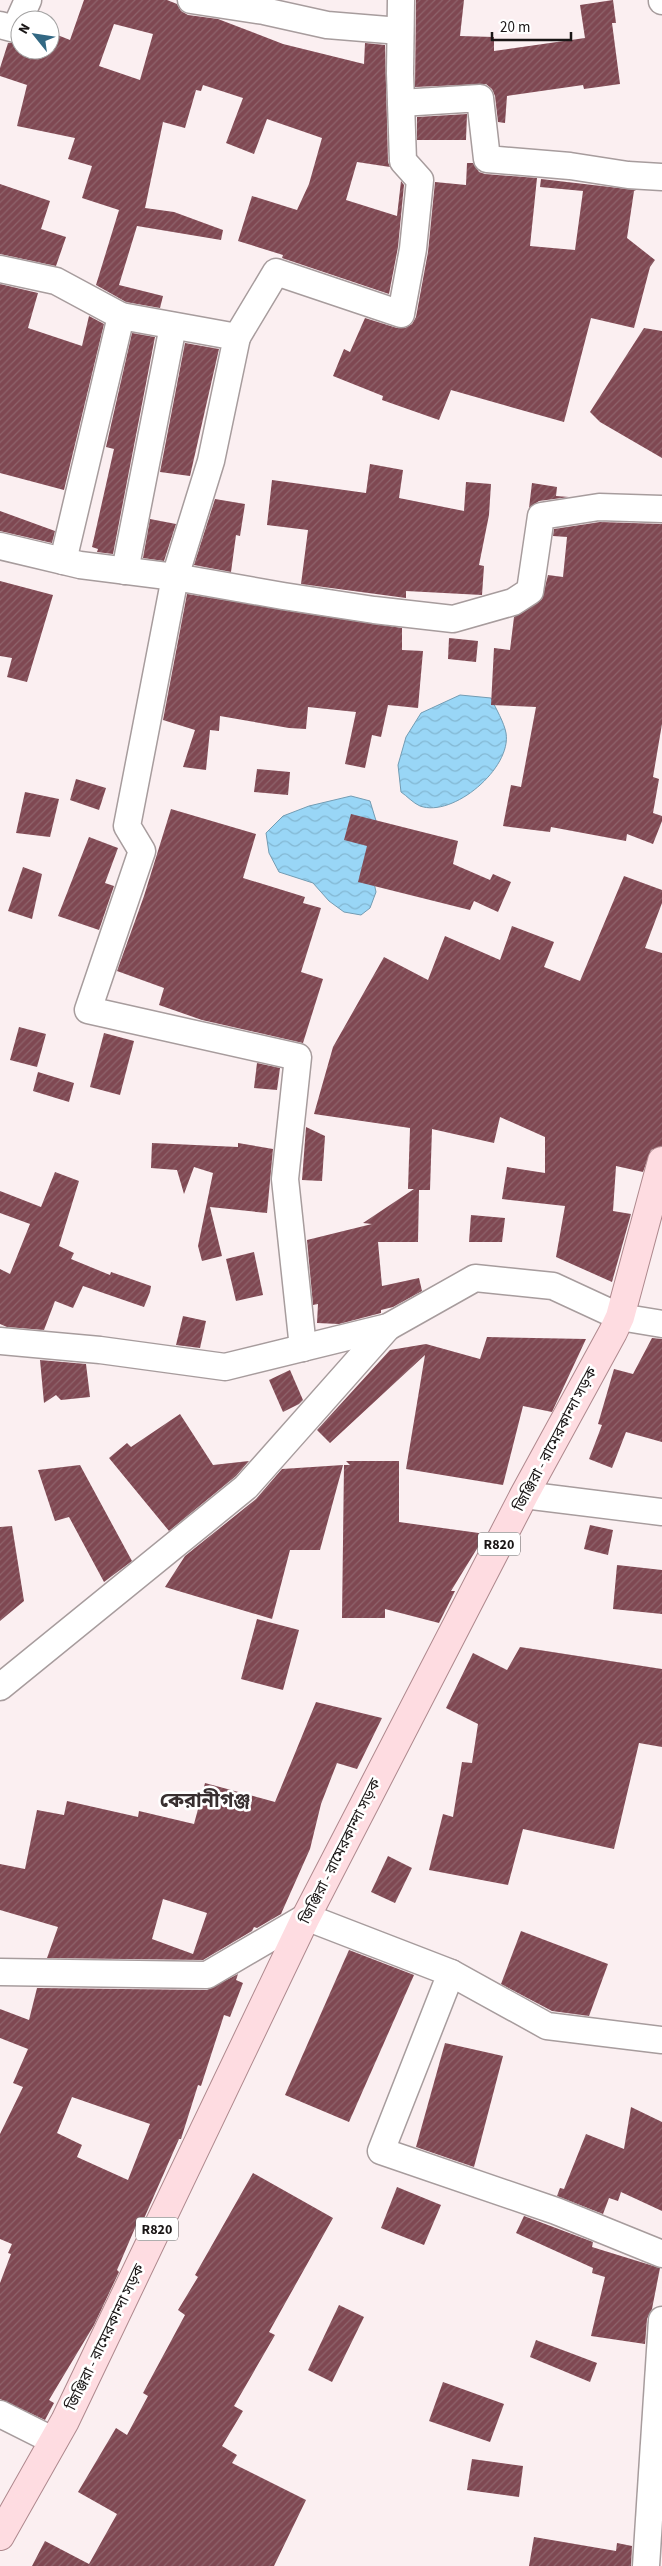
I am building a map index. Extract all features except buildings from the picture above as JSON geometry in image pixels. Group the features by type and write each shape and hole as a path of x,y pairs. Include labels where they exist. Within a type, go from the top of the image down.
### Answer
{"main road":[{"name":"জিঞ্জিরা - রামেরকান্দা সড়ক","path":"0,2536 54,2441 306,1917 524,1495 620,1317 662,1161"}],"street":[{"path":"0,25 15,29 28,0"},
{"path":"191,0 264,11 327,25 400,31"},
{"path":"303,1348 285,1179 298,1057 88,1010 142,851 127,826 175,576 211,461 237,337 276,272 401,314 413,249 420,180 403,161 401,0"},
{"path":"401,103 480,98 487,159 570,166 628,175 662,177"},
{"path":"0,269 56,282 121,316 237,337"},
{"path":"64,561 121,316"},
{"path":"125,571 173,326"},
{"path":"0,546 64,561 125,571 175,576 283,596 453,619 513,602 530,591 541,516 599,507 662,509"},
{"path":"0,1341 100,1350 225,1367 388,1327 475,1278 553,1286 620,1317 662,1324"},
{"path":"0,1687 246,1487 388,1327"},
{"path":"524,1495 662,1512"},
{"path":"0,1972 207,1975 306,1917 451,1973 547,2026 662,2040"},
{"path":"451,1973 381,2151 556,2211 662,2254"},
{"path":"646,2566 662,2320"},
{"path":"0,2414 54,2441"}],"water":[{"path":"460,695 491,698 506,733 505,747 500,761 478,787 463,797 448,805 433,808 420,806 401,792 398,765 406,737 421,713"},
{"path":"351,796 370,801 377,824 373,878 376,892 370,908 361,915 344,912 329,901 313,883 279,872 269,853 266,833 283,816 309,806"}],"district":[{"name":"কেরানীগঞ্জ","path":"205,1800"}]}
